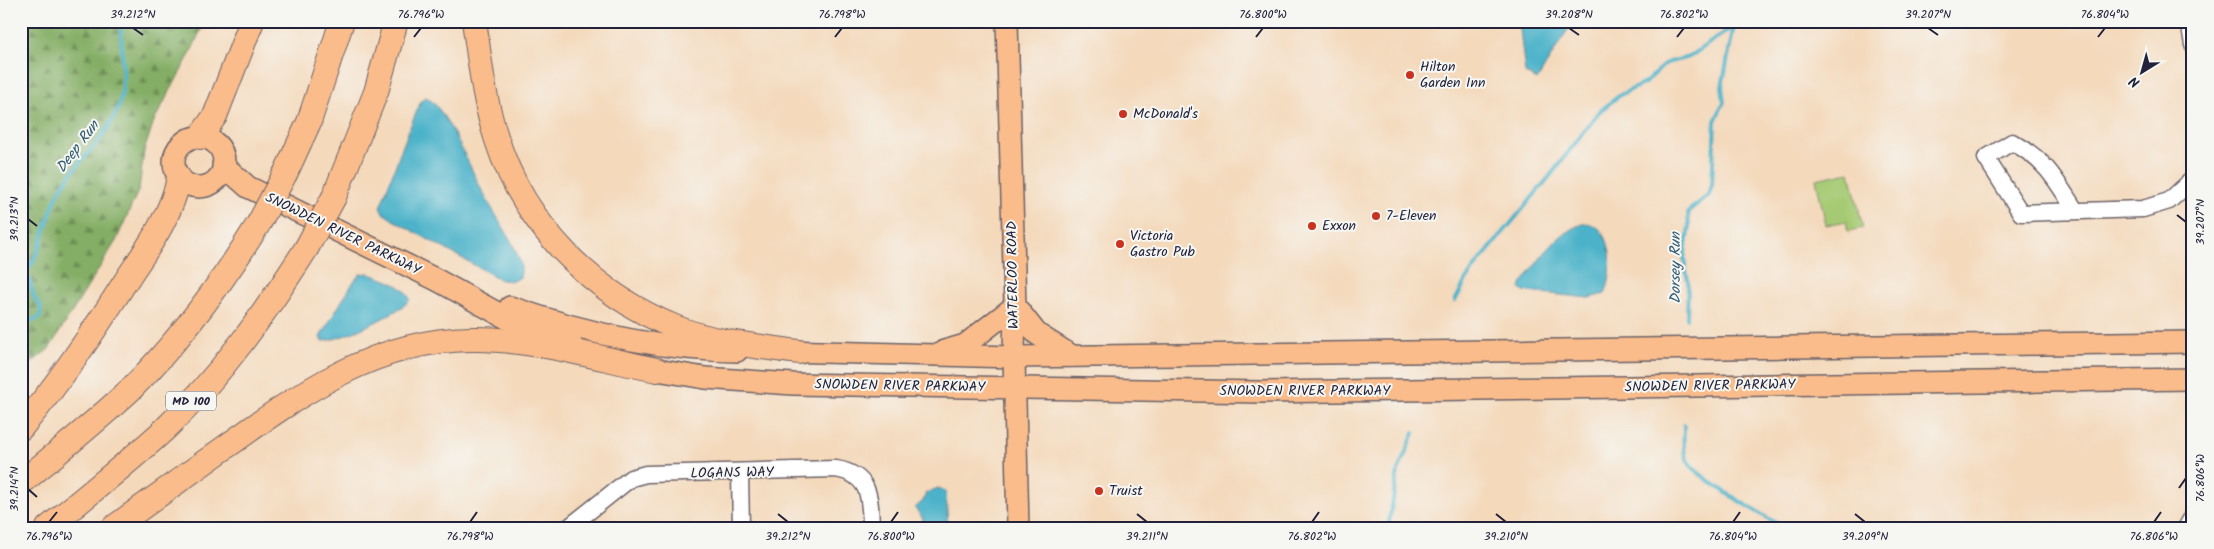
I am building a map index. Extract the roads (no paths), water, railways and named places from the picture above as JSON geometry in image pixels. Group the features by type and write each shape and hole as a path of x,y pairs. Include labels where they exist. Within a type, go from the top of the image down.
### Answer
{"highway":[{"path":"200,137 215,116 252,21"},
{"path":"21,483 124,395 173,344 232,268 259,224 309,122 342,21"},
{"name":"MD 100","path":"48,528 166,428 206,385 250,332 306,249 334,197 376,92 396,21"},
{"path":"474,21 486,96 497,140 527,204 550,237 576,264 606,289 640,310 677,328 716,340 799,352"},
{"path":"21,428 66,370 134,269 171,206 180,178"},
{"path":"113,528 285,404 328,379 391,352 430,343 471,339 508,341 658,370"}],"main road":[{"name":"WATERLOO ROAD","path":"1007,21 1015,306 1014,388 1018,528"},
{"name":"SNOWDEN RIVER PARKWAY","path":"200,137 215,143 223,157 218,174 437,280 510,320 572,345 658,370 758,382 1261,392 2193,379"},
{"path":"200,137 184,141 178,147 173,163 180,178 193,187 202,187 218,174"},
{"name":"SNOWDEN RIVER PARKWAY","path":"437,280 516,308 581,327 646,342 713,350 1074,357 2193,342"},
{"path":"931,355 965,345 1015,306 1037,334 1074,357"}],"street":[{"path":"2189,21 2193,45"},
{"path":"2075,210 2049,170 2025,149 2012,142 1986,158 2021,212 2143,209 2156,206 2179,193 2193,179"},
{"name":"LOGANS WAY","path":"568,528 631,478 646,474 836,470 850,471 865,486 870,500 870,528"},
{"path":"740,473 741,528"},
{"path":"2186,528 2193,516"}],"water":[{"path":"1519,21 1573,21 1537,80 1525,73"},
{"path":"426,97 442,113 486,198 512,243 521,268 520,277 514,281 501,280 393,220 383,213 380,207 410,127 421,101"},
{"path":"1586,223 1596,226 1602,232 1610,252 1610,274 1605,294 1589,298 1522,291 1520,288 1522,283 1550,247 1567,232"},
{"path":"368,273 398,286 408,294 410,300 404,306 368,326 341,337 322,341 320,337 354,281 360,274"},
{"path":"938,488 946,491 948,528 918,528 923,519 915,508 923,501 926,493"}],"waterway":[{"name":"Deep Run","path":"21,277 34,260 39,249 59,192 73,171 106,130 118,108 123,87 121,21"},
{"name":"Dorsey Run","path":"1687,318 1688,281 1684,259 1689,226 1688,214 1691,209 1709,195 1712,184 1715,121 1724,102 1722,87 1734,26 1737,21"},
{"path":"1455,301 1478,263 1550,176 1600,111 1620,95 1645,83 1666,63 1689,57 1734,26"},
{"path":"21,320 35,320 40,317 41,307 35,299 27,273"},
{"name":"Dorsey Run","path":"1684,425 1684,452 1693,468 1716,486 1785,528"},
{"path":"1388,528 1398,471 1414,433"}],"place":[{"name":"Hilton Garden Inn","path":"1410,75"},
{"name":"McDonald's","path":"1123,114"},
{"name":"7-Eleven","path":"1376,216"},
{"name":"Exxon","path":"1312,226"},
{"name":"Victoria Gastro Pub","path":"1120,244"},
{"name":"Truist","path":"1099,491"}]}
